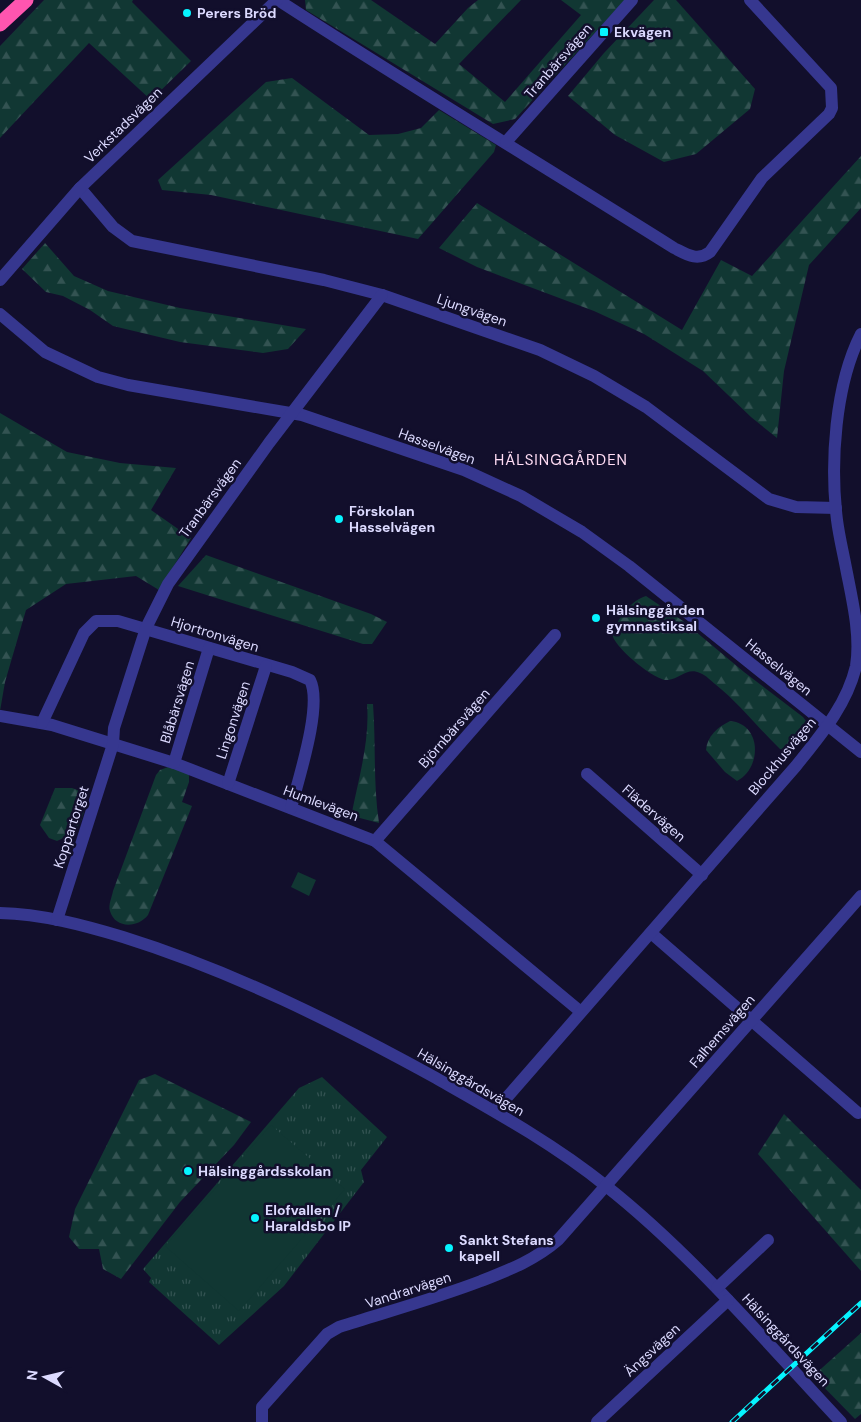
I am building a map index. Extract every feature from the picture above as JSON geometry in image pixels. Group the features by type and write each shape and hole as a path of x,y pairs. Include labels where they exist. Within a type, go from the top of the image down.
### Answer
{"highway":[{"path":"0,24 26,0"}],"street":[{"path":"278,0 391,73 506,142 674,248 692,256 704,256 710,252 762,178 822,121 832,108 831,88 750,0"},
{"name":"Verkstadsvägen","path":"0,280 80,188 278,0"},
{"name":"Tranbärsvägen","path":"506,142 632,0"},
{"name":"Ljungvägen","path":"80,188 113,227 132,241 324,280 382,296 540,350 594,376 646,407 757,492 775,502 796,507 836,508"},
{"name":"Tranbärsvägen","path":"113,744 114,728 146,628 168,584 186,556 382,296"},
{"name":"Hasselvägen","path":"0,314 45,352 98,376 144,388 293,413 464,470 541,506 629,566 861,752"},
{"name":"Blockhusvägen","path":"495,1111 796,766 828,725 850,683 858,651 856,624 836,508 835,476 839,412 845,380 861,334"},
{"name":"Hjortronvägen","path":"42,723 81,639 90,624 96,621 109,619 146,628 309,679 314,691 305,754 291,808"},
{"name":"Björnbärsvägen","path":"375,841 555,635"},
{"name":"Blåbärsvägen","path":"174,763 209,648"},
{"name":"Lingonvägen","path":"228,784 266,666"},
{"name":"Humlevägen","path":"0,716 42,723 174,763 375,841 580,1012"},
{"name":"Koppartorget","path":"57,920 113,744"},
{"name":"Flädervägen","path":"587,774 702,874"},
{"name":"Falhemsvägen","path":"606,1186 861,896"},
{"name":"Hälsinggårdsvägen","path":"0,912 25,913 57,920 141,943 220,972 380,1048 495,1111 606,1186 656,1228 717,1288 841,1422"},
{"path":"651,933 858,1113"},
{"name":"Vandrarvägen","path":"262,1422 262,1407 327,1334 346,1325 435,1299 537,1257 558,1240 606,1186"},
{"path":"717,1288 768,1240"},
{"name":"Ängsvägen","path":"597,1422 728,1300"}],"green space":[{"path":"44,0 133,0 132,2 191,61 151,100 89,43 0,138 0,46"},
{"path":"305,0 371,0 435,44 468,8 478,0 521,0 459,64 505,102 581,15 561,0 625,0 515,119 493,124 306,10"},
{"path":"654,0 676,0 755,89 750,109 696,154 664,162 615,135 568,96 604,53"},
{"path":"292,78 369,135 398,134 421,128 439,110 496,145 494,152 418,239 211,195 162,190 158,180 266,82"},
{"path":"861,156 861,208 809,265 784,371 777,438 751,417 703,371 644,334 594,311 477,267 439,248 477,203 682,330 721,260 752,276"},
{"path":"45,243 74,276 108,291 180,308 306,329 288,349 263,353 180,342 113,326 90,310 63,296 46,292 22,269"},
{"path":"0,413 67,452 120,463 176,468 151,510 191,538 159,590 136,576 66,584 26,610 5,682 0,711"},
{"path":"206,555 371,614 387,622 372,644 363,644 178,586"},
{"path":"646,596 683,621 744,672 803,717 809,725 801,743 790,750 780,749 733,700 702,674 691,671 672,679 662,679 645,669 627,654 614,639 612,633 630,606"},
{"path":"367,704 373,704 379,823 356,817 352,812 361,772 367,731"},
{"path":"730,721 741,724 748,730 753,738 755,747 751,767 737,781 725,772 706,750 708,740 714,732"},
{"path":"168,767 189,773 189,782 182,802 192,806 148,915 139,922 127,925 122,924 113,917 110,911 113,891 156,775 160,770"},
{"path":"55,788 72,788 85,793 84,810 80,823 72,833 57,841 49,838 40,825"},
{"path":"298,872 316,880 309,896 291,887"},
{"path":"155,1074 251,1122 234,1145 180,1202 121,1279 103,1269 99,1249 79,1249 69,1237 75,1209 139,1080"},
{"path":"322,1077 387,1137 361,1170 364,1182 284,1286 219,1345 149,1282 151,1278 143,1269 299,1088"},
{"path":"784,1114 861,1190 861,1271 758,1154"},
{"name":"Elofvallen / Haraldsbo IP","path":"271,1125 345,1189 239,1311 165,1246"},
{"path":"861,1333 861,1414 855,1419 813,1376"}],"railway":[{"path":"732,1422 861,1303"}],"place":[{"name":"Perers Bröd","path":"187,13"},
{"name":"Ekvägen","path":"604,32"},
{"name":"Förskolan Hasselvägen","path":"339,519"},
{"name":"Hälsinggården gymnastiksal","path":"596,618"},
{"name":"Hälsinggårdsskolan","path":"188,1171"},
{"name":"Elofvallen / Haraldsbo IP","path":"255,1218"},
{"name":"Sankt Stefans kapell","path":"449,1248"}],"district":[{"name":"HÄLSINGGÅRDEN","path":"561,460"}]}
